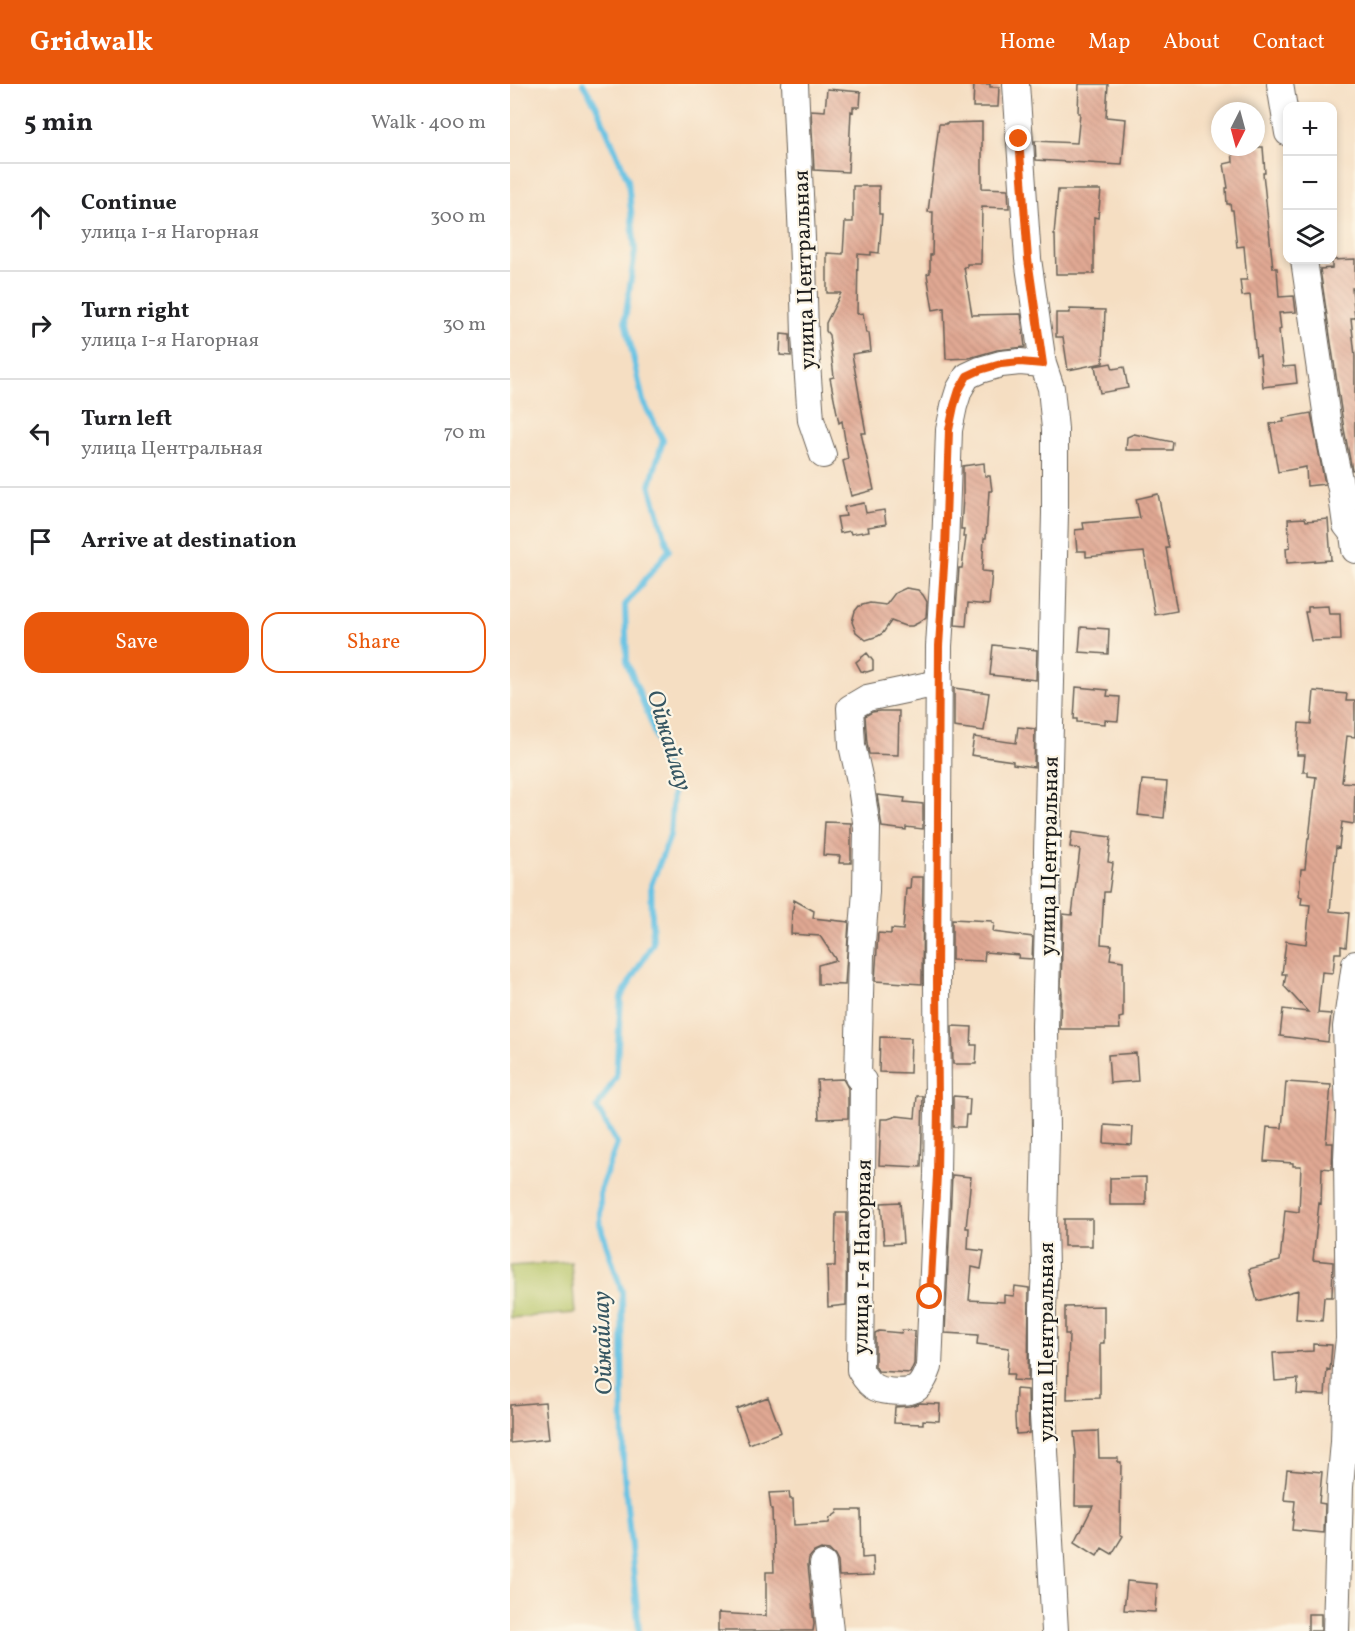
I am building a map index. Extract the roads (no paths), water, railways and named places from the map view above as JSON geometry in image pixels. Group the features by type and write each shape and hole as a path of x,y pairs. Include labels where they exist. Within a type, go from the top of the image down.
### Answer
{"street":[{"name":"улица Центральная","path":"795,84 804,335 811,420 823,455"},
{"name":"улица Центральная","path":"1016,84 1028,259 1043,364 1051,388 1055,441 1047,852 1043,1415 1055,1631"},
{"path":"1280,84 1283,105"},
{"path":"1305,264 1329,432 1346,525 1353,534 1355,550"},
{"name":"улица 1-я Нагорная","path":"938,683 867,698 850,708 852,745 861,781 867,828 858,1077 863,1081 859,1359 860,1370 864,1377 876,1388 902,1392 915,1389 922,1382 929,1367 938,1116 938,683 949,430 959,390 967,376 1001,364 1020,362 1043,364"},
{"path":"1336,1631 1340,1487 1348,1339 1349,1114 1346,1027 1355,964"},
{"path":"823,1564 830,1631"}],"waterway":[{"name":"Ойжайлау","path":"583,84 596,105 628,180 635,251 625,320 643,401 663,440 650,485 669,550 625,605 627,663 650,719 673,792 670,836 651,885 653,943 621,997 616,1077 597,1108 617,1144 600,1190 600,1224 622,1292 623,1463 639,1631"}]}
